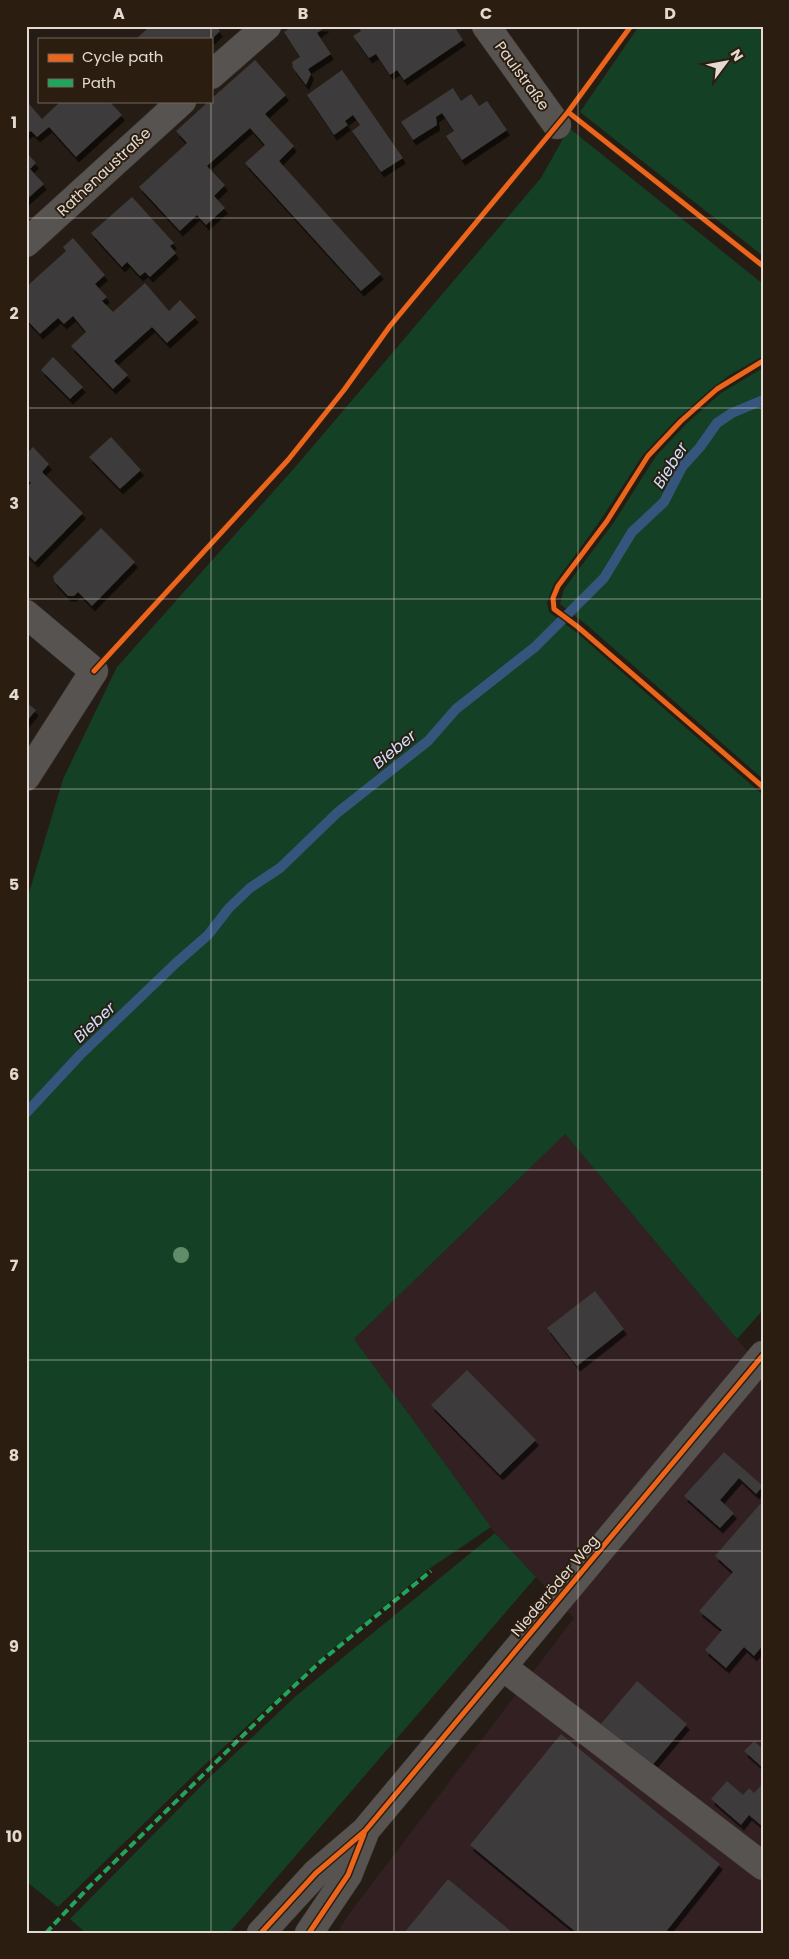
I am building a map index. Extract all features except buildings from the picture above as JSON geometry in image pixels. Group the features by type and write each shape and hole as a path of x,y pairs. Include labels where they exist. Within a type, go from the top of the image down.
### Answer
{"street":[{"path":"212,74 267,26"},
{"name":"Paulstraße","path":"486,26 557,125"},
{"name":"Rathenaustraße","path":"26,244 181,102"},
{"path":"26,614 94,671 26,777"},
{"name":"Niederröder Weg","path":"261,1933 316,1873 365,1831 763,1355"},
{"path":"503,1667 763,1866"},
{"name":"Niederröder Weg","path":"309,1933 348,1876 365,1831"}],"shaded area":[{"path":"565,1134 763,1370 763,1933 337,1933 349,1914 574,1618 495,1533 354,1339"}],"green space":[{"path":"639,26 763,26 763,256 580,112"},
{"path":"569,128 763,284 763,356 728,376 676,420 643,455 600,521 554,584 547,603 549,612 576,632 763,795 763,1310 737,1339 565,1134 354,1339 491,1527 429,1569 318,1661 200,1769 58,1907 26,1881 26,903 63,779 117,667 297,465 541,178"},
{"path":"763,368 763,779 588,626 560,604 564,589 614,522 656,456 687,423 721,393"},
{"path":"495,1533 536,1577 229,1933 86,1933 70,1919 209,1778 296,1696"}],"waterway":[{"name":"Bieber","path":"26,1113 80,1055 208,935 229,908 250,888 280,868 337,813 428,741 456,709 535,647 604,578 632,532 664,502 682,467 700,447 717,423 732,413 763,400"}],"marked path":[{"path":"46,1933 87,1889 276,1703 320,1662 431,1571"}],"cycle path":[{"path":"94,671 288,460 344,390 390,326 568,112 631,26"},
{"path":"568,112 763,266"},
{"path":"763,361 717,389 681,421 648,456 607,521 558,586 553,598 554,609 578,627 763,787"},
{"path":"261,1933 316,1873 365,1831 763,1355"},
{"path":"309,1933 348,1875 364,1834"}]}
